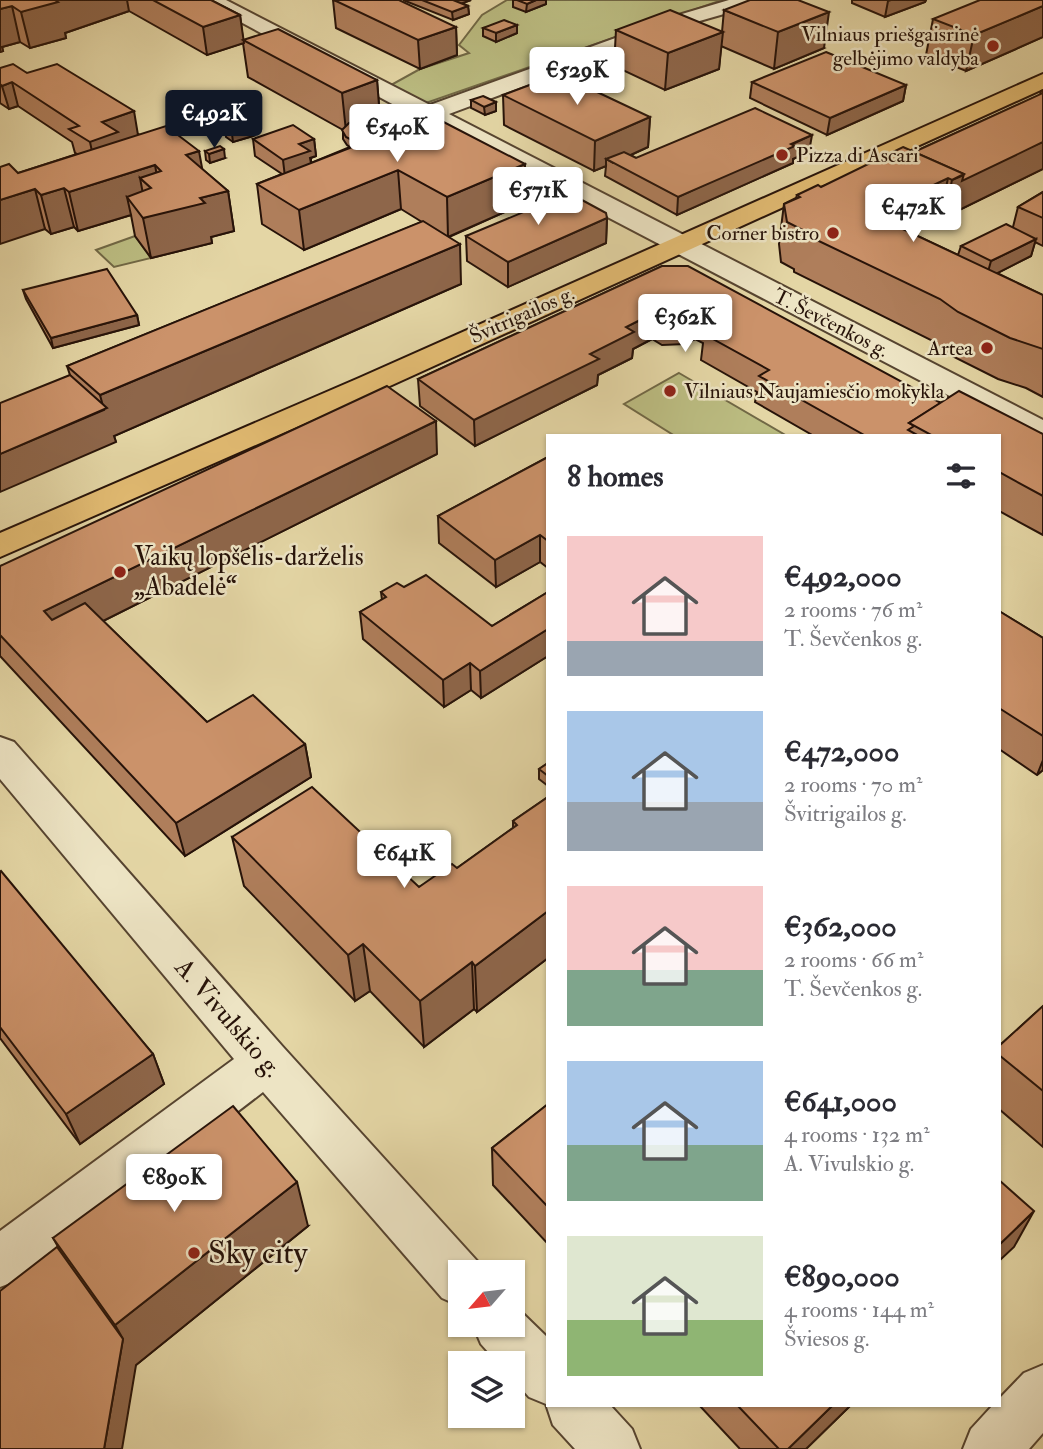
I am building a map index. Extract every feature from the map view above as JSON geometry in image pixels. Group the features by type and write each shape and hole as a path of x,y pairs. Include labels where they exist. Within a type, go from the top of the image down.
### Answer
{"main road":[{"name":"Švitrigailos g.","path":"0,546 370,384 1043,81"}],"street":[{"name":"T. Ševčenkos g.","path":"209,0 1043,432"},
{"path":"428,114 688,18 752,0"},
{"name":"A. Vivulskio g.","path":"0,752 266,1062 448,1267"},
{"path":"0,1262 266,1062"},
{"path":"511,1337 546,1376"},
{"path":"991,1449 1043,1392"},
{"path":"575,1407 612,1449"}],"green space":[{"path":"507,0 722,0 426,103 391,85 420,69 469,53 459,45 482,15"},
{"path":"135,236 151,258 114,267 96,250"},
{"path":"679,373 784,434 672,434 624,404"}],"building":[{"path":"0,0 58,2 21,12 12,6 0,9"},
{"path":"153,0 211,0 240,15 203,27"},
{"path":"334,0 399,0 456,27 418,40"},
{"path":"422,0 453,0 468,6 452,12"},
{"path":"517,0 536,0 527,4"},
{"path":"750,0 798,0 829,12 778,32 724,10"},
{"path":"980,0 1043,0 1043,6 974,35 933,19"},
{"path":"670,10 723,32 668,53 616,30"},
{"path":"504,20 517,25 496,33 483,28"},
{"path":"278,29 377,80 342,93 243,40"},
{"path":"826,52 906,85 830,118 752,82"},
{"path":"13,64 27,73 57,64 134,111 102,122 118,132 90,142 69,129 79,126 12,82 2,86 0,84 0,68"},
{"path":"559,74 650,117 595,141 503,95"},
{"path":"1043,93 1043,142 962,181 964,174 914,152"},
{"path":"483,96 496,102 484,107 471,100"},
{"path":"755,108 812,135 791,144 795,146 678,197 606,159 624,152 636,158"},
{"path":"432,116 525,164 447,197 398,170 299,210 257,184"},
{"path":"372,118 386,120 400,128 382,135 368,128 366,132 376,137 359,144 346,137 342,130 349,123"},
{"path":"244,123 251,128 232,134 225,129"},
{"path":"293,125 314,139 299,144 310,151 283,160 253,139"},
{"path":"166,126 199,151 186,155 228,191 200,198 205,203 143,218 127,197 151,188 140,178 161,171 155,165 69,192 64,188 41,195 35,189 0,200 0,167 9,164 18,173"},
{"path":"220,146 224,149 209,154 205,151"},
{"path":"903,147 964,174 952,180 948,178 874,213 875,216 1043,295 1043,349 1010,338 958,312 940,299 800,232 803,230 787,222 784,204 800,197 797,195 818,185 821,187"},
{"path":"1043,192 1043,218 1018,207"},
{"path":"569,193 606,213 607,218 508,262 466,236"},
{"path":"423,221 460,244 100,395 67,366"},
{"path":"1006,224 1036,239 991,261 961,246"},
{"path":"662,266 688,266 941,403 909,423 914,426 908,430 915,434 862,434 759,376 769,370 704,334 721,325 698,313 688,318 664,319 654,313 626,327 634,332 590,354 599,359 474,420 418,379"},
{"path":"107,269 137,315 51,338 23,290"},
{"path":"70,375 107,408 0,454 0,403"},
{"path":"387,386 436,421 44,611 52,620 85,603 207,722 253,695 305,744 176,823 0,635 0,566"},
{"path":"959,391 1043,434 1043,496 1001,473 1001,434 929,434 909,423"},
{"path":"546,458 546,540 540,535 495,560 438,516"},
{"path":"426,575 492,626 546,593 546,630 480,671 470,663 443,680 360,612 386,597 381,592 397,583 404,587"},
{"path":"1001,612 1043,638 1043,736 1001,709"},
{"path":"546,764 546,774 539,769"},
{"path":"312,787 419,887 452,864 457,868 517,825 513,821 546,798 546,913 475,966 472,962 420,1001 363,944 348,955 232,837"},
{"path":"1,871 153,1054 66,1114 0,1027"},
{"path":"1043,1006 1043,1091 1001,1057 1001,1044"},
{"path":"233,1106 297,1182 115,1325 53,1238"},
{"path":"546,1106 546,1205 492,1148"},
{"path":"1001,1182 1034,1211 1001,1243"},
{"path":"57,1247 123,1339 104,1449 0,1449 0,1291"},
{"path":"739,1407 831,1407 788,1449 779,1449"}],"place":[{"name":"Vilniaus priešgaisrinė gelbėjimo valdyba","path":"993,46"},
{"name":"Pizza di Ascari","path":"782,155"},
{"name":"Corner bistro","path":"833,233"},
{"name":"Artea","path":"987,348"},
{"name":"Vilniaus Naujamiesčio mokykla","path":"670,391"},
{"name":"Vaikų lopšelis-darželis „Abadelė“","path":"120,572"},
{"name":"Sky city","path":"194,1253"}]}
